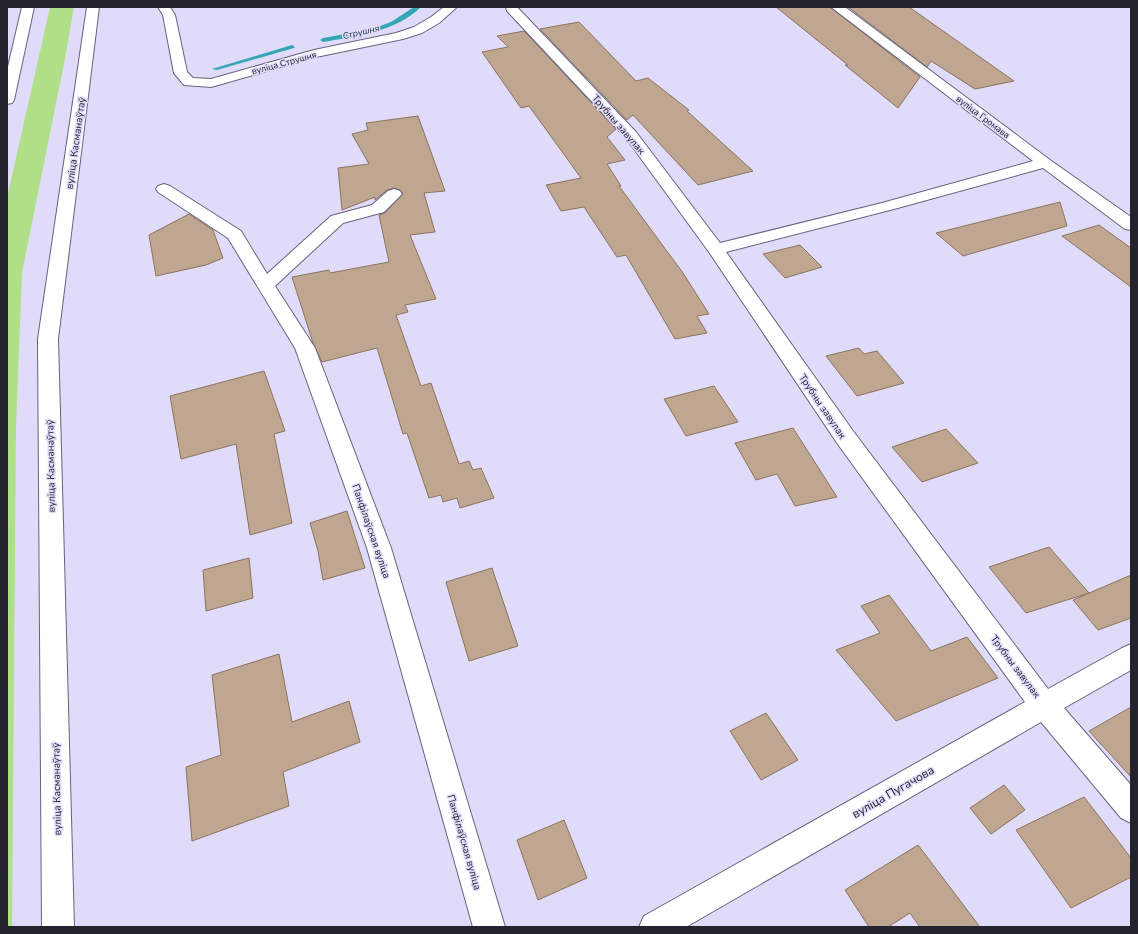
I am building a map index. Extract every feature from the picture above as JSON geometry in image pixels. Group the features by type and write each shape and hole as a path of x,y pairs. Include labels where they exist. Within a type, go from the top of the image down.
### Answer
{"street":[{"path":"7,97 28,7"},
{"name":"вуліца Касманаўтаў","path":"58,927 48,339 93,7"},
{"name":"вуліца Струшня","path":"164,7 169,15 181,73 189,82 211,83 314,54 399,36 418,30 451,7"},
{"name":"вуліца Громава","path":"837,7 1045,163 1131,225"},
{"name":"Трубны завулак","path":"511,8 631,135 716,249 845,437 1045,706 1131,808"},
{"path":"716,249 888,206 1045,163"},
{"name":"Панфілаўская вуліца","path":"164,189 235,234 305,348 379,548 489,927"},
{"path":"265,285 336,219 378,209 394,194"},
{"name":"вуліца Пугачова","path":"655,927 1131,656"}],"green space":[{"path":"50,7 74,7 22,273 16,427 12,927 7,927 7,198"}],"building":[{"path":"776,7 830,7 920,77 898,108 845,65 848,65"},
{"path":"848,7 909,7 1014,81 975,89 931,61 927,67"},
{"path":"579,22 636,81 648,78 689,110 687,111 753,171 698,185 633,115 627,120 540,29"},
{"path":"524,31 616,129 607,137 625,160 607,164 621,186 619,186 683,273 709,314 697,316 707,333 675,339 626,255 617,257 584,207 561,211 546,185 581,178 529,106 521,108 482,52 508,47 497,36"},
{"path":"418,116 445,191 424,193 435,232 410,235 436,299 405,305 408,312 396,315 421,386 431,383 459,464 469,461 473,470 481,468 494,498 460,508 457,498 443,502 441,495 429,498 407,433 403,434 377,348 322,362 313,343 292,277 329,270 330,273 389,262 379,215 385,213 403,193 394,188 387,190 375,200 375,197 342,210 338,168 369,164 352,134 368,130 366,123"},
{"path":"1060,202 1067,226 963,256 936,233"},
{"path":"189,214 213,230 223,258 206,265 156,276 149,235"},
{"path":"1099,225 1131,248 1131,287 1062,236"},
{"path":"800,245 822,267 785,278 763,254"},
{"path":"859,348 864,354 877,351 904,383 857,396 826,356"},
{"path":"264,371 285,431 274,434 292,523 250,535 236,444 181,459 170,396"},
{"path":"714,386 738,422 686,436 664,399"},
{"path":"793,428 837,497 795,506 777,474 756,480 735,443"},
{"path":"946,429 978,463 922,482 892,447"},
{"path":"347,511 365,568 323,580 318,551 310,523"},
{"path":"1049,547 1089,593 1026,613 989,567"},
{"path":"249,558 253,598 206,611 203,570"},
{"path":"492,568 518,646 469,661 446,582"},
{"path":"1131,575 1131,618 1098,630 1073,600"},
{"path":"889,595 931,651 967,637 998,678 896,721 836,650 880,633 861,606"},
{"path":"279,654 292,722 349,701 360,742 283,772 289,806 192,841 186,767 221,755 212,675"},
{"path":"1131,707 1131,777 1089,731"},
{"path":"766,713 798,760 761,780 730,731"},
{"path":"1004,785 1025,810 991,834 970,808"},
{"path":"1084,797 1131,858 1131,877 1071,908 1016,830"},
{"path":"564,820 587,878 538,900 517,840"},
{"path":"918,845 980,927 920,927 910,913 888,927 869,927 845,890"}],"waterway":[{"name":"Струшня","path":"323,40 374,31 393,23 418,7"},
{"name":"Струшня","path":"215,69 292,47"}]}
